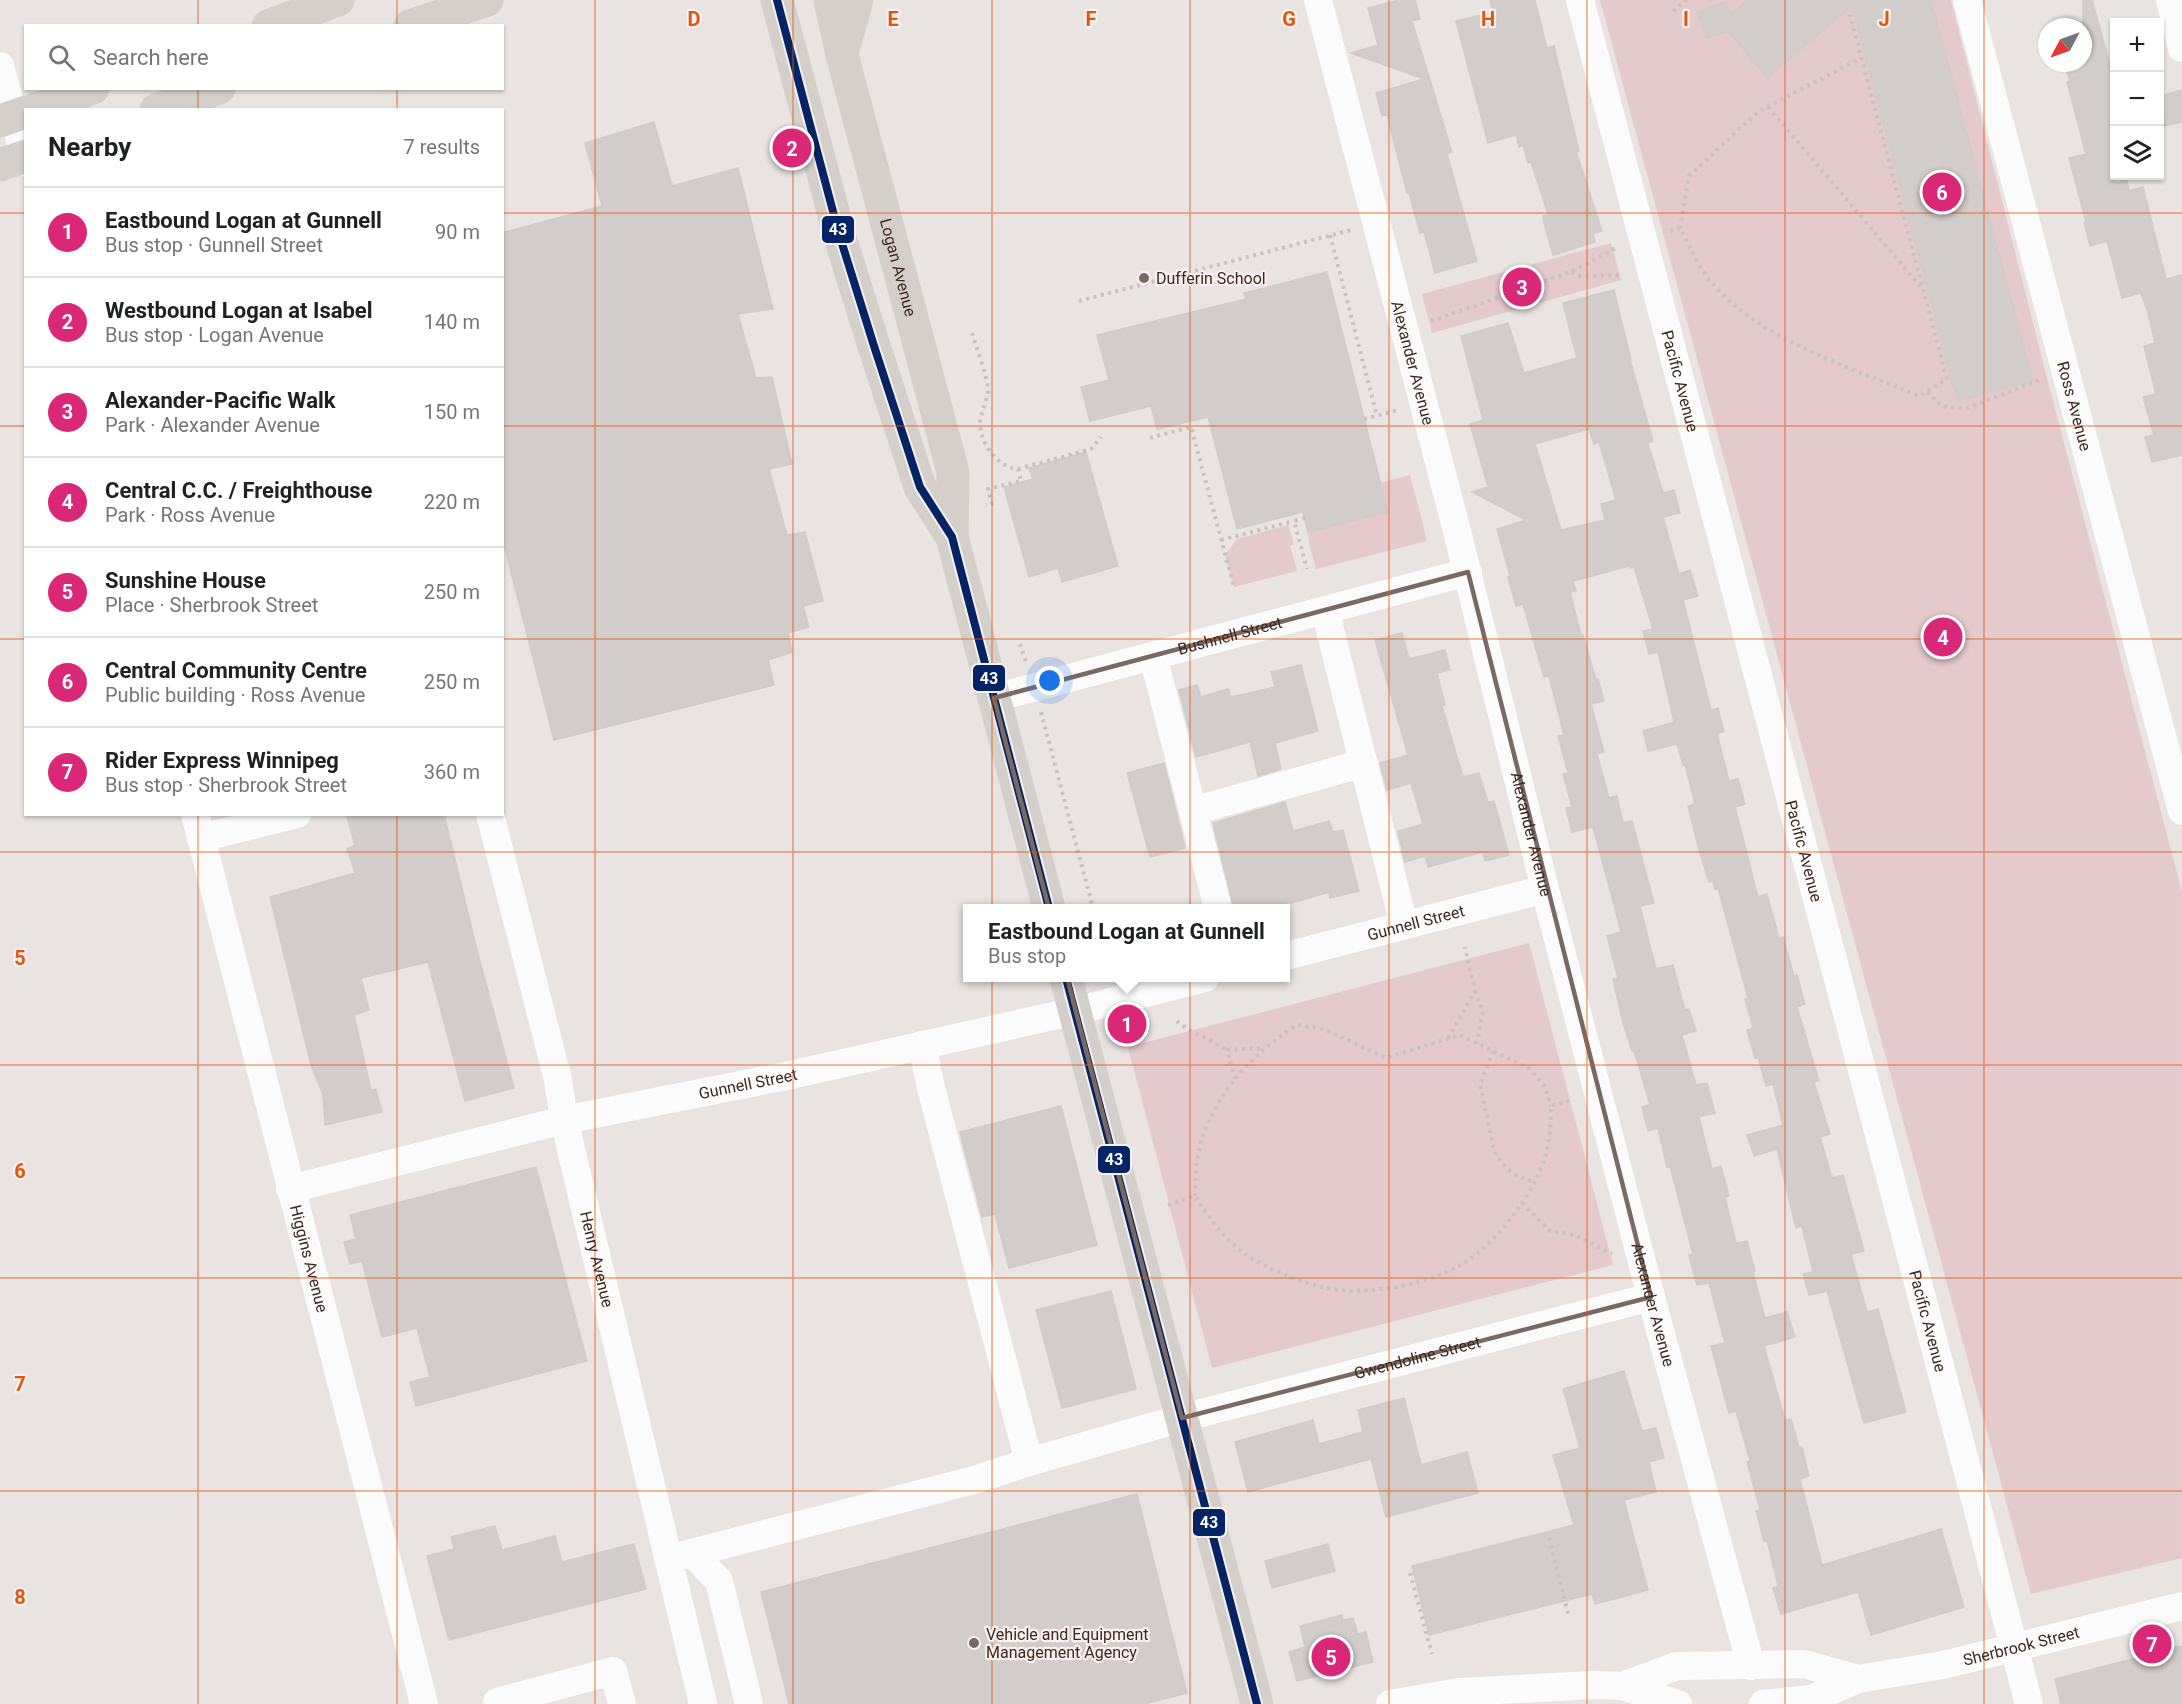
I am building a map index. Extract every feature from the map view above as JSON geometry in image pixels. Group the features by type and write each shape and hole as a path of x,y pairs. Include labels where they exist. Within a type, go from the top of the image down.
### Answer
{"main road":[{"path":"273,24 338,0"},
{"path":"416,24 487,0"},
{"path":"752,0 789,48"},
{"name":"Logan Avenue","path":"777,0 839,234 920,487 952,537"},
{"name":"Logan Avenue","path":"830,0 842,55 953,472 952,537 1047,904"},
{"path":"842,55 856,0"},
{"path":"38,108 88,90"},
{"path":"161,108 213,90"},
{"path":"0,121 24,113"},
{"path":"0,165 24,157"},
{"path":"1067,982 1257,1704"}],"street":[{"name":"Alexander Avenue","path":"1318,0 1468,572 1545,889 1750,1666"},
{"name":"Pacific Avenue","path":"1580,0 1630,244 2030,1704"},
{"name":"Ross Avenue","path":"1968,0 2182,811"},
{"path":"2170,0 2182,48"},
{"path":"0,66 24,155"},
{"name":"Bushnell Street","path":"994,698 1468,572"},
{"path":"1325,610 1404,925"},
{"path":"1153,656 1217,904"},
{"path":"1193,811 1364,763"},
{"path":"213,824 280,816"},
{"name":"Henry Avenue","path":"491,816 558,1080 564,1120 680,1556 703,1704"},
{"name":"Higgins Avenue","path":"213,824 290,1189 424,1704"},
{"name":"Gunnell Street","path":"1290,955 1545,889"},
{"name":"Gunnell Street","path":"290,1189 564,1120 786,1076 1075,1011 1189,982"},
{"path":"922,1045 1029,1462"},
{"name":"Gwendoline Street","path":"680,1556 952,1486 1182,1418 1651,1297"},
{"path":"680,1556 719,1581 749,1704"},
{"name":"Sherbrook Street","path":"1763,1704 1811,1699 1858,1679 1913,1671 2182,1606"},
{"name":"Sherbrook Street","path":"1622,1686 1677,1666 1804,1664 1858,1679"},
{"path":"497,1701 613,1671 622,1704"},
{"name":"Sherbrook Street","path":"1390,1704 1459,1692 1622,1686 1678,1704"}],"path":[{"path":"1673,10 1687,0"},
{"path":"1850,15 1947,379 1919,396 1800,347 1743,313 1712,283 1680,228 1689,176 1745,124 1768,107 1861,58"},
{"path":"1768,107 1923,289"},
{"path":"1426,323 1571,272 1630,244 1680,228"},
{"path":"1079,301 1354,229"},
{"path":"1330,235 1377,416"},
{"path":"1571,272 1578,276 1624,275"},
{"path":"972,333 988,390 981,414 982,435 997,459 1010,468 1018,469 1091,449 1101,437"},
{"path":"1927,392 1942,406 1965,409 2036,382 2063,361"},
{"path":"1364,419 1401,409"},
{"path":"1150,438 1191,427 1234,587"},
{"path":"986,505 992,504 988,489 1021,481 1018,469"},
{"path":"1221,540 1305,518"},
{"path":"1294,521 1306,569"},
{"path":"1020,644 1035,687 1092,904"},
{"path":"1465,947 1475,991 1483,1011 1477,1044"},
{"path":"1448,1039 1475,991"},
{"path":"1177,1021 1182,1027 1197,1032 1227,1050 1264,1048"},
{"path":"1297,1025 1324,1029 1386,1058 1460,1035 1477,1044 1530,1069 1544,1085 1551,1106 1551,1135 1543,1162 1522,1203 1496,1236 1468,1260 1440,1275 1373,1290 1337,1290 1302,1281 1264,1266 1242,1251 1221,1232 1195,1196 1197,1158 1206,1128 1235,1080 1264,1048 1297,1025"},
{"path":"1227,1050 1235,1080"},
{"path":"1493,1051 1480,1084 1494,1151 1502,1163 1514,1174 1533,1182"},
{"path":"1551,1106 1579,1098"},
{"path":"1168,1205 1195,1196"},
{"path":"1522,1203 1550,1231 1575,1235 1618,1257"},
{"path":"1549,1538 1569,1617"},
{"path":"1410,1573 1432,1654"}],"highlighted area":[{"path":"1468,572 1651,1297 1182,1418 994,698"}],"shaded area":[{"path":"1600,0 1951,0 2048,382 2182,892 2182,1558 2031,1594"},
{"path":"1611,243 1621,280 1432,333 1422,294"},
{"path":"1410,475 1427,541 1316,569 1308,532 1387,512 1380,483"},
{"path":"1288,525 1294,544 1290,546 1297,571 1234,587 1225,555 1237,539"},
{"path":"1529,943 1613,1265 1212,1368 1128,1047"}],"building":[{"path":"1399,0 1415,0 1420,19 1412,21 1452,152 1447,154 1477,261 1435,273 1424,232 1420,233 1409,193 1407,193 1387,115 1382,116 1376,93 1424,79 1351,53 1378,45 1368,8"},
{"path":"1490,0 1535,0 1547,48 1554,46 1579,151 1576,151 1602,231 1593,234 1595,242 1553,255 1543,216 1548,214 1523,145 1519,147 1516,135 1488,143 1456,21 1493,12"},
{"path":"1748,0 1931,0 2033,381 1957,401 1852,6 1767,78 1728,31 1707,38 1697,12 1725,2 1730,15"},
{"path":"2083,0 2092,0 2110,64 2110,180 2115,180 2115,183 2127,180 2129,191 2143,187 2166,279 2182,275 2182,455 2152,462 2145,437 2154,435 2143,397 2156,394 2144,346 2155,343 2148,313 2141,293 2122,298 2107,241 2090,246 2069,158 2086,154 2067,82 2070,81 2067,72 2092,72 2092,18 2083,18"},
{"path":"2182,90 2182,122 2164,126 2164,95"},
{"path":"654,122 672,186 738,168 773,309 738,314 756,378 772,377 792,464 769,469 787,535 805,532 823,601 803,606 809,627 788,633 792,652 768,660 774,685 554,740 504,545 504,232 602,206 585,143"},
{"path":"1327,272 1388,512 1308,532 1303,512 1237,529 1208,417 1157,429 1151,406 1090,421 1081,387 1109,380 1097,335 1246,299 1244,293"},
{"path":"1614,290 1630,360 1653,441 1648,443 1663,493 1674,490 1680,513 1663,517 1679,574 1690,570 1698,596 1683,600 1711,710 1718,708 1724,732 1717,733 1729,781 1738,779 1745,804 1735,807 1758,897 1767,894 1779,938 1783,937 1805,1004 1797,1007 1819,1081 1814,1082 1830,1134 1820,1137 1832,1178 1843,1175 1864,1251 1851,1254 1867,1312 1878,1309 1906,1412 1864,1423 1827,1291 1809,1295 1803,1274 1813,1272 1802,1226 1796,1228 1777,1149 1754,1156 1747,1135 1783,1125 1773,1084 1766,1086 1747,1030 1753,1028 1745,999 1748,998 1718,888 1715,889 1713,881 1709,882 1699,850 1688,806 1695,804 1685,764 1683,765 1677,744 1648,751 1643,731 1674,722 1658,652 1649,654 1643,631 1653,629 1634,567 1629,566 1573,581 1576,591 1570,592 1581,635 1583,635 1604,701 1591,704 1604,752 1597,754 1609,798 1617,796 1623,823 1632,821 1654,903 1640,906 1656,969 1673,965 1685,1010 1689,1009 1696,1031 1682,1035 1696,1085 1707,1083 1715,1113 1699,1117 1712,1169 1721,1166 1729,1196 1725,1197 1736,1243 1747,1241 1765,1318 1787,1312 1795,1337 1764,1346 1785,1420 1791,1419 1799,1448 1802,1447 1809,1476 1800,1479 1822,1565 1941,1529 1964,1607 1871,1635 1858,1592 1781,1614 1773,1588 1778,1586 1767,1540 1764,1541 1756,1511 1760,1510 1747,1462 1750,1461 1736,1411 1729,1413 1711,1346 1725,1343 1709,1283 1697,1285 1689,1255 1693,1254 1670,1166 1667,1167 1658,1128 1648,1131 1642,1107 1650,1105 1634,1050 1632,1051 1623,1023 1613,979 1618,978 1607,936 1621,932 1609,886 1593,827 1572,832 1566,808 1572,807 1563,774 1568,773 1558,736 1564,735 1549,676 1544,677 1523,604 1516,606 1508,577 1510,576 1497,529 1526,520 1472,492 1488,487 1470,424 1483,420 1461,336 1508,323 1524,373 1577,358 1563,303","holes":["1589,429 1594,444 1599,442 1616,500 1601,504 1605,520 1561,530 1535,444"]},
{"path":"1086,452 1118,566 1062,582 1058,568 1029,577 1004,487 1033,479 1029,468"},
{"path":"1402,633 1409,659 1445,650 1450,670 1437,673 1445,705 1442,706 1463,777 1479,773 1488,802 1494,801 1509,855 1485,861 1483,852 1428,867 1425,856 1405,862 1398,831 1423,824 1411,783 1387,790 1380,763 1408,755 1375,640"},
{"path":"1301,665 1318,731 1275,743 1281,769 1258,776 1250,742 1196,757 1179,690 1197,685 1201,697 1228,689 1231,697 1275,687 1271,672"},
{"path":"1164,763 1185,848 1150,857 1127,773"},
{"path":"1285,802 1293,831 1329,821 1333,832 1343,830 1359,891 1330,898 1329,892 1289,904 1233,904 1213,823"},
{"path":"347,816 444,816 514,1088 465,1101 428,962 361,978 369,1010 354,1015 371,1090 376,1089 382,1112 325,1125 323,1095 311,1065 270,897 355,873 347,849 355,845"},
{"path":"1061,1106 1097,1245 1009,1268 995,1214 982,1217 960,1132"},
{"path":"536,1167 587,1361 416,1406 410,1382 430,1377 417,1328 382,1337 362,1261 350,1264 344,1242 356,1239 350,1215"},
{"path":"1111,1291 1136,1389 1062,1408 1036,1310"},
{"path":"1624,1371 1642,1431 1656,1428 1664,1458 1649,1462 1656,1492 1624,1500 1648,1590 1595,1604 1592,1594 1429,1635 1412,1566 1574,1525 1553,1455 1580,1448 1563,1389"},
{"path":"1404,1398 1421,1465 1467,1452 1478,1493 1386,1517 1371,1459 1248,1492 1235,1442 1313,1420 1319,1444 1363,1432 1358,1410"},
{"name":"Vehicle and Equipment Management Agency","path":"1137,1494 1187,1693 1145,1704 789,1704 761,1592"},
{"path":"495,1526 502,1550 555,1536 562,1562 634,1544 646,1589 449,1640 427,1556 454,1549 451,1537"},
{"path":"1328,1544 1335,1571 1272,1588 1265,1561"},
{"path":"1342,1615 1343,1620 1353,1618 1358,1634 1366,1632 1373,1662 1297,1681 1289,1652 1305,1647 1300,1626"},
{"path":"2182,1646 2182,1704 2061,1704 2055,1679"}],"transit line":[{"name":"43","path":"777,0 839,234 874,346 920,487 952,537 1048,904"},
{"name":"43","path":"1067,982 1257,1704"}],"place":[{"name":"Westbound Logan at Isabel","path":"792,148"},
{"name":"Central Community Centre","path":"1942,192"},
{"name":"Dufferin School","path":"1144,278"},
{"name":"Alexander-Pacific Walk","path":"1522,287"},
{"name":"Central C.C. / Freighthouse","path":"1943,637"},
{"name":"Eastbound Logan at Gunnell","path":"1127,1024"},
{"name":"Vehicle and Equipment Management Agency","path":"974,1643"},
{"name":"Rider Express Winnipeg","path":"2152,1644"},
{"name":"Sunshine House","path":"1331,1657"}]}
